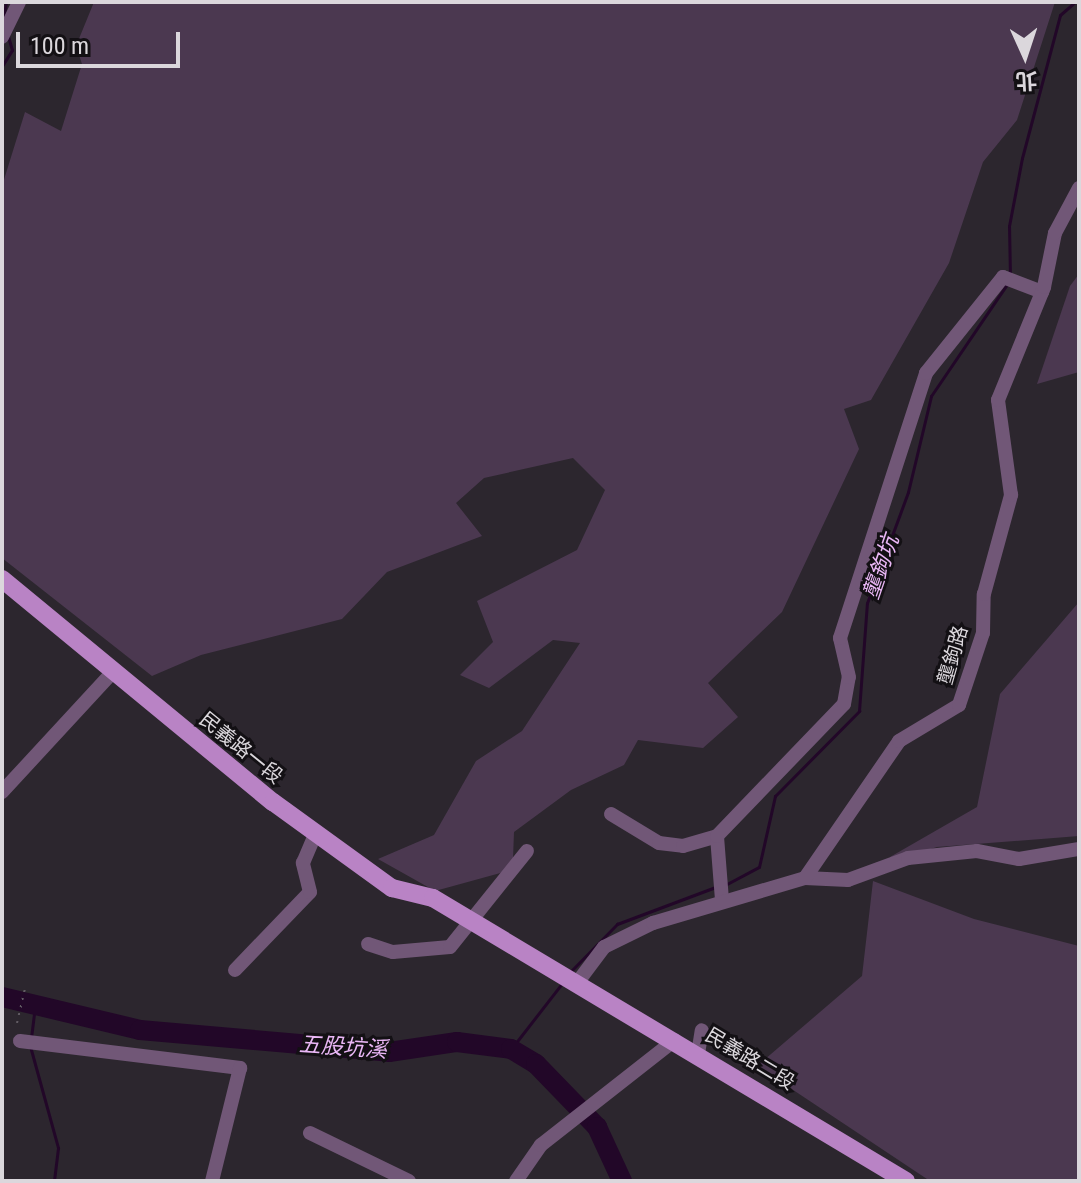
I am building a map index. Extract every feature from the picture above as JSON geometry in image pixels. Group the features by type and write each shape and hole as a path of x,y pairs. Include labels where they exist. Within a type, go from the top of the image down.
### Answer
{"main road":[{"name":"民義路一段","path":"2,579 112,673 392,888 433,898 472,920"},
{"name":"民義路二段","path":"472,920 906,1181"}],"street":[{"path":"2,37 19,2"},
{"name":"壟鉤路","path":"805,878 899,741 959,705 983,633 984,594 1011,495 998,400 1042,292 1055,233 1079,188"},
{"path":"611,814 659,843 683,846 717,836 844,704 849,677 840,638 926,373 1003,277 1042,292"},
{"path":"2,792 112,673"},
{"path":"235,970 310,892 303,863 316,832"},
{"path":"717,836 721,891"},
{"path":"569,977 604,947 721,891 805,878 848,880 908,858 977,851 1019,859 1079,849"},
{"path":"368,944 393,952 450,947 527,851"},
{"path":"698,1054 702,1030"},
{"path":"516,1181 527,1160 675,1040"},
{"path":"20,1041 240,1068 212,1181"},
{"path":"310,1133 409,1181"}],"path":[{"path":"17,1023 25,988"}],"shaded area":[{"path":"94,2 1055,2 1017,120 983,162 949,263 871,400 844,409 859,449 782,612 708,683 738,717 703,748 638,740 624,765 571,790 514,832 513,859 504,872 435,891 378,859 434,835 476,761 522,731 580,643 553,640 489,688 460,675 493,642 477,601 577,550 605,490 573,458 484,478 456,503 482,536 387,572 342,619 201,655 152,676 2,558 2,186 25,112 61,131 82,64 76,46"},
{"path":"1079,274 1079,372 1037,384 1070,286"},
{"path":"1079,602 1079,836 937,847 893,861 890,857 977,807 1000,694"},
{"path":"873,881 974,919 1079,946 1079,1181 930,1181 757,1066 862,976"}],"waterway":[{"path":"3,21 6,2"},
{"name":"壟鉤坑","path":"1010,277 1009,226 1022,158 1060,15 1075,2"},
{"path":"2,66 12,50 8,36"},
{"name":"壟鉤坑","path":"725,885 759,867 775,796 859,711 867,603 908,492 931,396 1007,284"},
{"name":"壟鉤坑","path":"569,973 617,924 718,886"},
{"name":"壟鉤坑","path":"511,1049 563,982"},
{"name":"五股坑溪","path":"2,997 140,1030 389,1052 457,1042 511,1049 536,1064 597,1127 622,1181"},
{"path":"31,1038 35,1006"},
{"path":"30,1046 58,1148 54,1181"}]}
